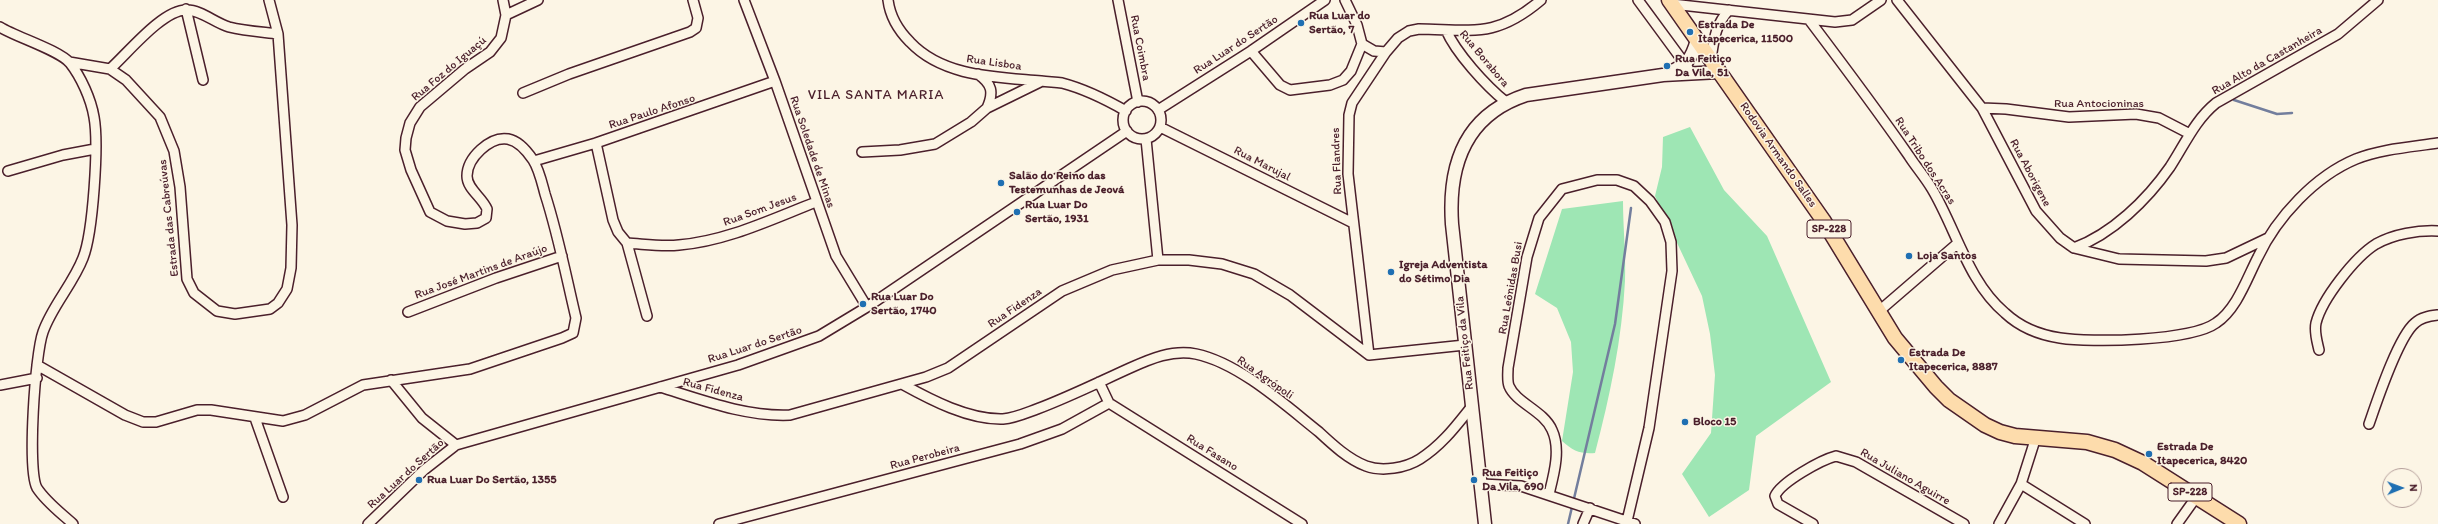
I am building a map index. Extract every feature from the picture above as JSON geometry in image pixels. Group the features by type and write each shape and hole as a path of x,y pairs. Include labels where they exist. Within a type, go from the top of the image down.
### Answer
{"main road":[{"name":"Rodovia Armando Salles","path":"1671,2 1828,227 1878,312 1913,361 1949,400 2000,432 2087,442 2115,450 2143,463 2239,524"}],"street":[{"name":"Estrada das Cabreúvas","path":"0,27 69,62 110,69 126,80 160,117 174,151 180,187 187,279 194,293 217,311 235,314 257,312 270,309 278,303 287,289 291,268 292,224 278,34 269,0"},
{"path":"503,0 506,15 538,0"},
{"path":"523,93 569,74 690,32 696,28 698,18 693,0"},
{"name":"Rua Soledade de Minas","path":"744,0 775,81 836,256 867,307"},
{"name":"Rua Lisboa","path":"888,0 898,27 904,36 923,54 949,68 1061,83 1085,91 1126,111"},
{"name":"Rua Coimbra","path":"1118,0 1138,102"},
{"name":"Rua Luar do Sertão","path":"1158,110 1252,51 1325,0"},
{"path":"1252,51 1280,85 1290,90 1333,84 1347,77 1362,44 1357,25 1345,0"},
{"name":"Rua Flandres","path":"1368,355 1352,223 1348,126 1352,103 1386,52 1398,38 1409,31 1488,30 1500,27 1523,15 1541,0"},
{"path":"1638,0 1689,70"},
{"path":"1671,2 1810,21 1845,22 1870,4 1881,0"},
{"name":"Rua Aborigene","path":"1897,0 1982,108 2036,211 2060,238 2074,248 2119,259 2206,261 2226,258 2268,238"},
{"name":"Rua Alto da Castanheira","path":"2074,248 2098,237 2147,194 2170,166 2203,114 2216,103 2338,34 2378,0"},
{"path":"186,9 203,80"},
{"path":"110,69 160,21 171,14 186,9 193,10 215,23 230,27 278,34"},
{"path":"1711,59 1714,34 1720,20 1729,10"},
{"name":"Rua Foz do Iguaçú","path":"391,380 437,376 470,369 573,333 576,318 550,209 534,161 518,142 508,139 500,139 487,145 476,154 468,167 467,177 470,187 484,203 487,213 483,222 465,224 447,221 430,212 417,186 405,150 410,123 420,107 466,69 490,52 501,38 506,15"},
{"name":"Rua Tribo dos Acras","path":"1810,21 1863,89 1931,187 1945,212 1958,243 1994,302 2005,314 2032,331 2061,338 2129,339 2184,334 2207,329 2217,323 2234,302 2268,238"},
{"name":"Rua Borabora","path":"1446,30 1462,54 1506,102"},
{"path":"1689,70 1697,40"},
{"path":"1362,44 1374,51 1386,52"},
{"path":"69,62 90,103 96,130 86,248 71,281 43,331 38,365 33,437 35,483 52,505 73,524"},
{"name":"Rua Feitiço da Vila","path":"1486,524 1465,346 1450,196 1455,169 1473,131 1484,117 1506,102 1526,95 1689,70 1719,72"},
{"path":"978,73 989,83 992,91 987,108"},
{"path":"1347,77 1356,83 1364,84"},
{"name":"Rua Paulo Afonso","path":"534,161 596,143 775,81"},
{"path":"862,152 900,150 935,144 971,122 987,108 1041,81"},
{"path":"1138,102 1153,104 1158,110 1161,118 1160,127 1153,136 1146,138 1135,137 1127,130 1124,121 1126,111 1138,102"},
{"name":"Rua Antocioninas","path":"1982,108 2069,117 2136,114 2159,118 2190,134"},
{"name":"Rua Marujal","path":"1160,127 1352,223"},
{"name":"Rua Luar do Sertão","path":"368,524 424,470 456,445 738,365 798,345 819,336 867,307 1127,130"},
{"path":"1146,138 1158,260"},
{"path":"596,143 613,220 618,232 627,244 646,316"},
{"path":"2268,238 2301,198 2340,166 2357,158 2380,152 2438,143"},
{"path":"8,171 56,156 95,149"},
{"name":"Rua Leônidas Busi","path":"1482,484 1521,486 1549,494 1631,523 1649,428 1672,271 1671,242 1665,222 1650,201 1634,186 1617,180 1597,180 1562,190 1538,218 1527,257 1508,368 1508,385 1512,392 1540,414 1552,429 1556,452 1549,494"},
{"name":"Rua Som Jesus","path":"627,244 677,246 694,244 744,231 816,202"},
{"path":"2319,350 2315,333 2318,316 2331,295 2360,256 2389,238 2422,231 2438,231"},
{"path":"1878,312 1958,243"},
{"name":"Rua José Martins de Araújo","path":"408,312 496,278 562,256"},
{"name":"Rua Fidenza","path":"660,387 735,409 772,416 790,416 902,384 948,368 1062,291 1112,270 1158,260 1189,260 1222,264 1254,274 1290,295 1368,355"},
{"path":"2369,424 2388,373 2406,334 2417,321 2438,315"},
{"path":"1368,355 1465,346"},
{"name":"Rua Agrópoli","path":"902,384 923,396 979,417 1004,419 1016,417 1061,400 1146,361 1166,354 1195,354 1209,358 1249,379 1346,455 1366,466 1379,469 1396,468 1418,460 1442,442 1472,406"},
{"path":"38,365 125,415 143,422 156,422 197,410 211,410 255,418 283,421 294,419 363,385 391,380 422,418 456,445"},
{"path":"0,385 37,378"},
{"path":"1099,382 1109,403"},
{"name":"Rua Perobeira","path":"719,524 1020,444 1062,429 1109,403"},
{"name":"Rua Fasano","path":"1109,403 1302,524"},
{"path":"255,418 283,497"},
{"path":"1999,524 2021,484 2036,437"},
{"name":"Rua Juliano Aguirre","path":"1813,524 1778,504 1776,496 1780,489 1795,478 1836,456 1856,462 1964,524"},
{"path":"2021,484 2085,524"},
{"path":"2176,524 2197,496"},
{"path":"1583,524 1590,508"}],"green space":[{"path":"1690,127 1724,190 1767,236 1831,382 1756,436 1749,490 1709,517 1682,474 1711,433 1715,375 1710,334 1702,296 1655,196 1662,167 1663,137"},
{"path":"1623,201 1625,281 1618,346 1606,410 1595,453 1585,453 1573,449 1562,441 1573,372 1571,342 1557,308 1535,294 1562,209"}],"waterway":[{"path":"2234,100 2277,114 2292,113"},
{"path":"1568,524 1615,324 1631,208"}],"place":[{"name":"Rua Luar do Sertão, 7","path":"1301,23"},
{"name":"Estrada De Itapecerica, 11500","path":"1690,32"},
{"name":"Rua Feitiço Da Vila, 51","path":"1667,66"},
{"name":"Salão do Reino das Testemunhas de Jeová","path":"1001,183"},
{"name":"Rua Luar Do Sertão, 1931","path":"1017,212"},
{"name":"Loja Santos","path":"1909,256"},
{"name":"Igreja Adventista do Sétimo Dia","path":"1391,272"},
{"name":"Rua Luar Do Sertão, 1740","path":"863,304"},
{"name":"Estrada De Itapecerica, 8887","path":"1901,360"},
{"name":"Bloco 15","path":"1685,422"},
{"name":"Estrada De Itapecerica, 8420","path":"2149,454"},
{"name":"Rua Luar Do Sertão, 1355","path":"419,480"},
{"name":"Rua Feitiço Da Vila, 690","path":"1474,480"}],"district":[{"name":"VILA SANTA MARIA","path":"876,95"}]}
